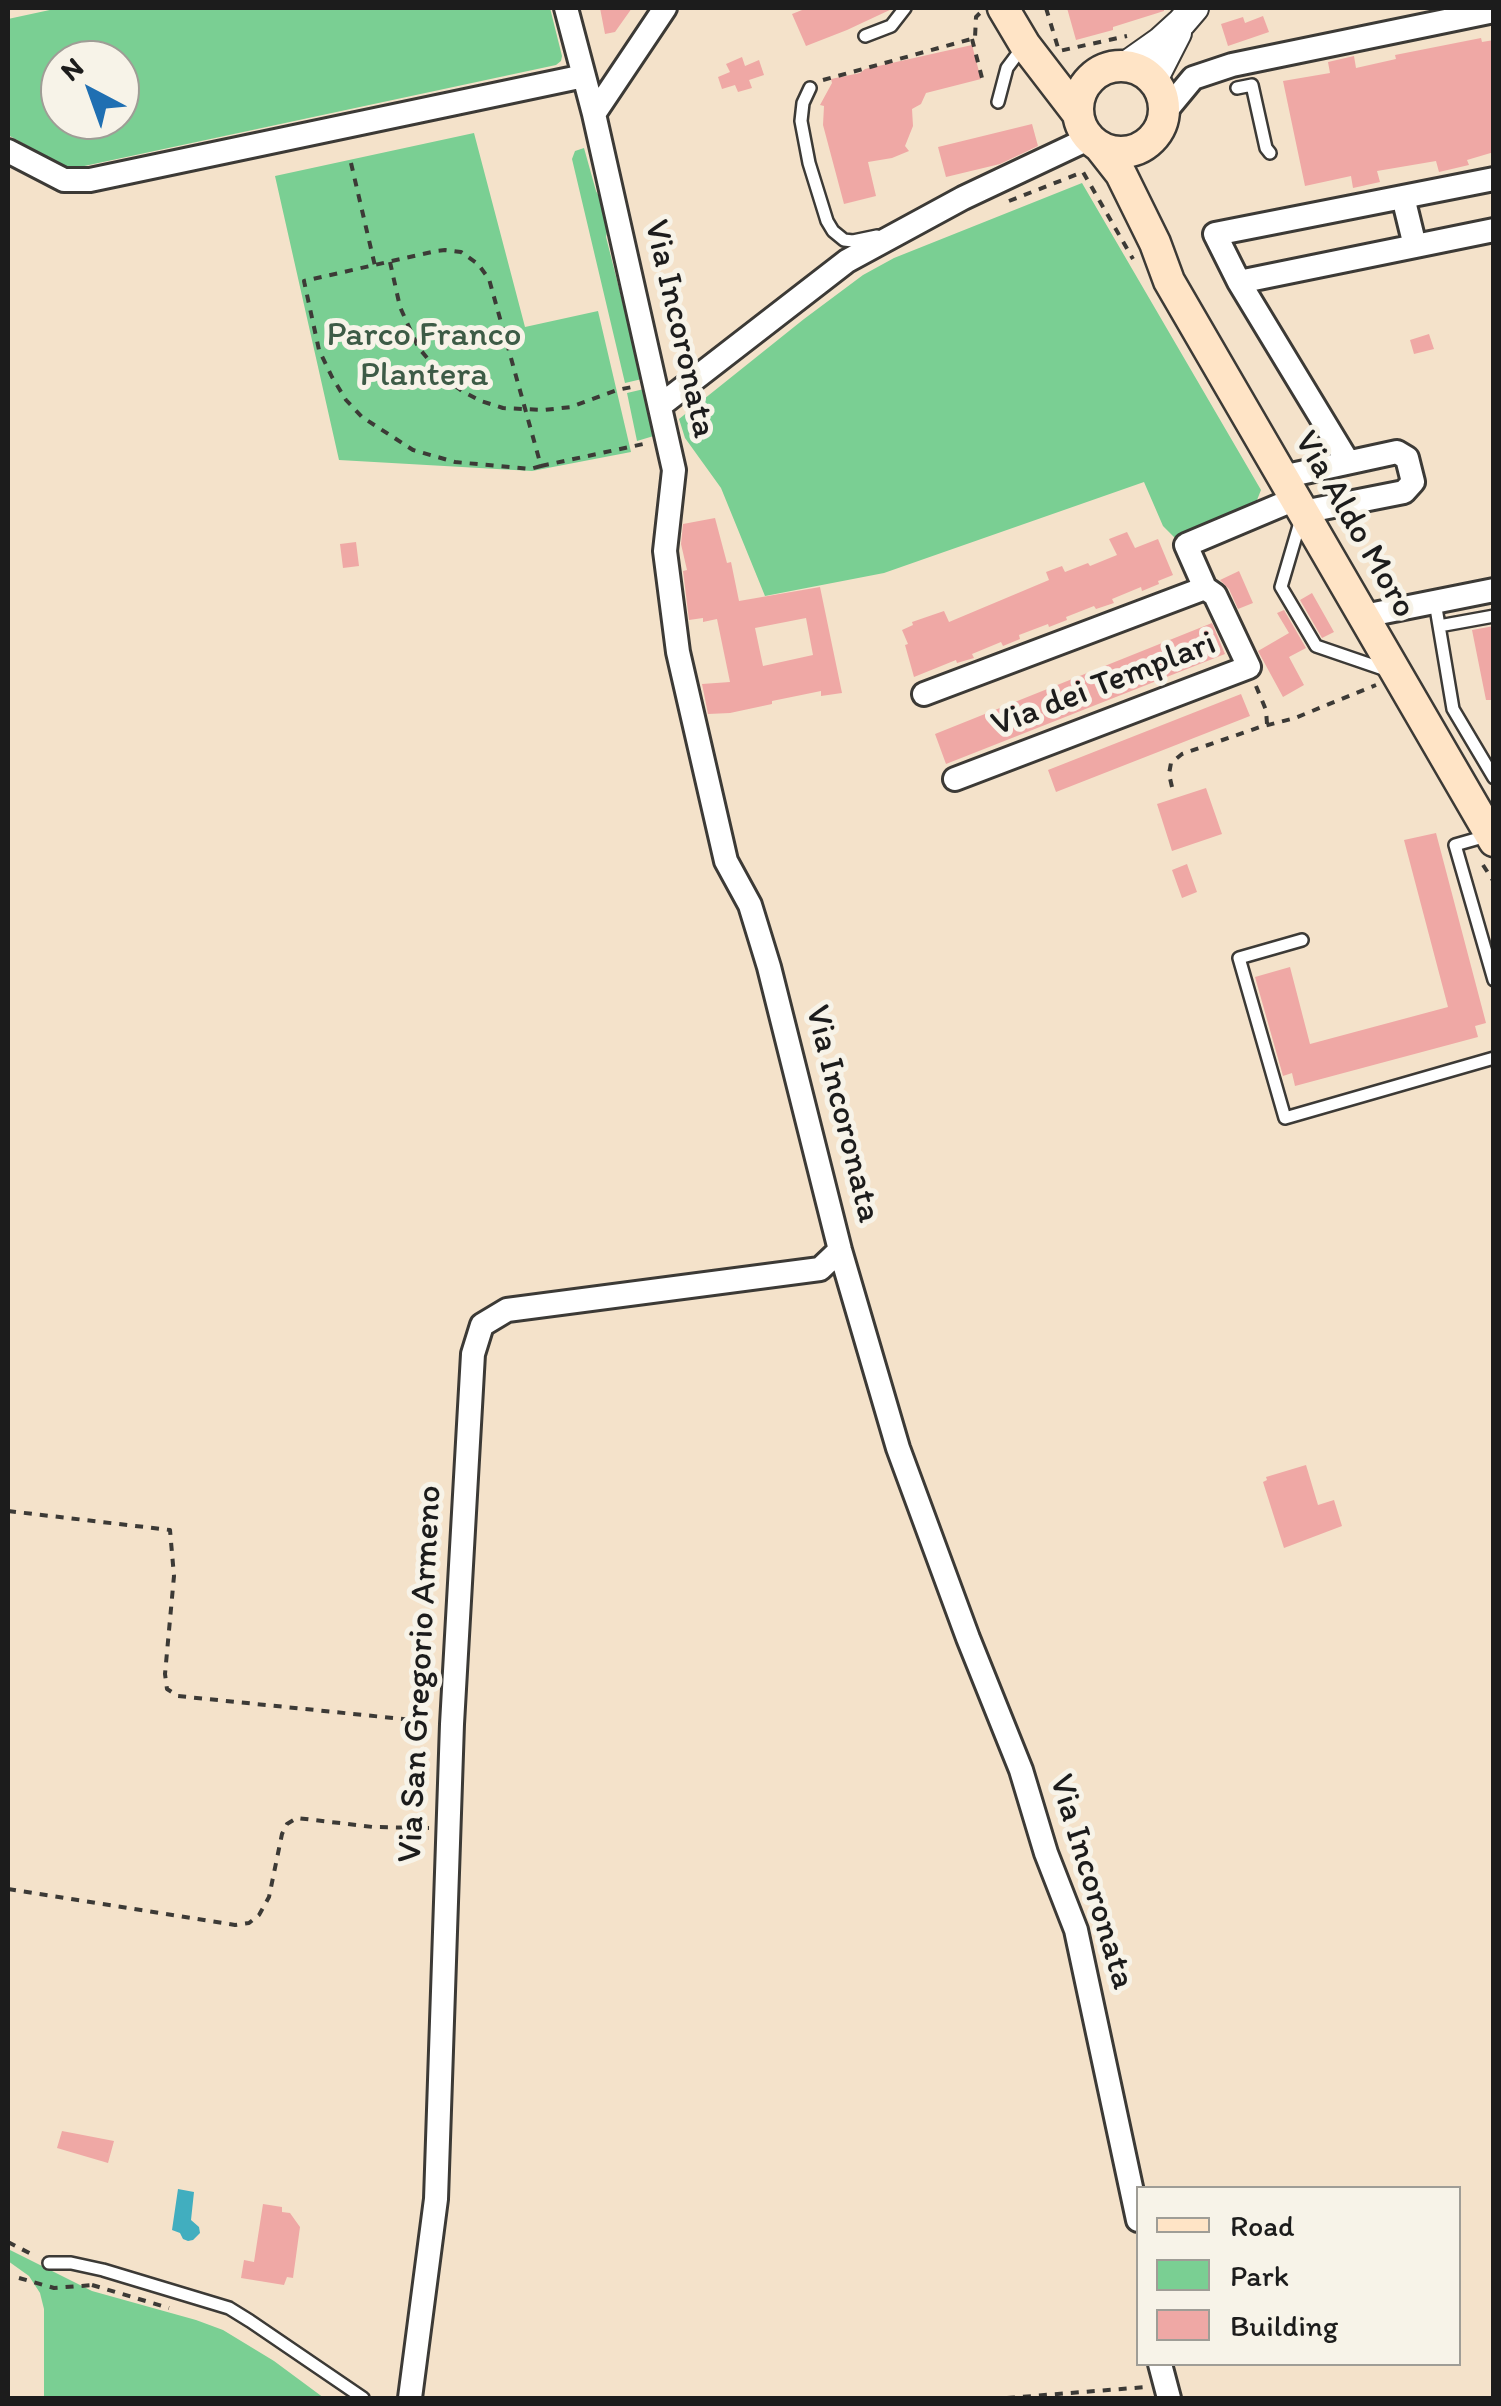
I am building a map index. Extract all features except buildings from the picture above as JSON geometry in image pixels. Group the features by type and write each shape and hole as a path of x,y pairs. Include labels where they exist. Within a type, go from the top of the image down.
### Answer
{"main road":[{"name":"Via Aldo Moro","path":"1003,8 1025,45 1121,174 1155,243 1168,281 1364,616 1383,673 1484,839"},
{"path":"1045,68 1060,70 1116,67 1138,69 1153,80 1163,98 1158,126 1140,147 1126,152 1112,151 1089,133 1079,100 1094,75 1116,67"},
{"name":"Via Aldo Moro","path":"1155,243 1146,172 1158,126"}],"street":[{"name":"Via Incoronata","path":"566,8 594,114 674,470 665,552 678,652 726,861 750,904 770,967 840,1250 898,1448 1021,1770 1046,1853 1076,1930 1136,2211"},
{"path":"594,114 666,8"},
{"path":"1158,126 1193,78 1232,65 1494,11"},
{"path":"1116,67 1160,42 1188,15"},
{"path":"1153,80 1188,15"},
{"path":"8,151 64,180 90,180 584,76"},
{"path":"661,405 847,261 1089,133"},
{"path":"1348,462 1239,282 1215,234 1494,180"},
{"path":"1404,197 1415,246"},
{"path":"1239,282 1494,230"},
{"path":"1396,452 1407,458 1413,482 1404,492 1294,496 1348,462 1396,452"},
{"name":"Via dei Templari","path":"955,780 1249,667 1215,595 1204,588 1186,545 1294,496"},
{"path":"924,694 1204,588"},
{"path":"1364,616 1494,590"},
{"name":"Via San Gregorio Armeno","path":"410,2398 436,2199 452,1724 473,1354 482,1325 507,1310 820,1269 840,1250"},
{"path":"1161,2366 1169,2398"}],"lane":[{"path":"865,36 891,26 905,8"},
{"path":"998,102 1008,68 1025,45"},
{"path":"1237,88 1252,84 1270,154"},
{"path":"810,88 802,103 801,120 808,163 847,261"},
{"path":"840,238 854,241 905,229"},
{"path":"1294,496 1281,587 1316,646 1383,673"},
{"path":"1435,602 1454,709 1494,778"},
{"path":"1439,626 1494,616"},
{"path":"1484,839 1454,845 1494,980"},
{"path":"1302,940 1240,958 1286,1118 1494,1058"},
{"path":"49,2263 103,2270 229,2308 363,2398"}],"path":[{"path":"810,88 827,78 976,38 976,17 986,8"},
{"path":"1046,8 1059,52 1130,35"},
{"path":"972,39 982,78"},
{"path":"351,163 375,266"},
{"path":"1000,205 1083,172 1140,271"},
{"path":"541,466 492,287 478,264 461,252 446,250 304,281 319,350 346,400 362,417 413,450 472,464 530,469 652,442"},
{"path":"390,262 406,322 418,347 435,369 482,401 525,411 570,408 618,390 656,382"},
{"path":"1249,667 1266,710 1267,724"},
{"path":"1172,788 1169,774 1174,758 1294,718 1383,673"},
{"path":"1484,839 1494,882"},
{"path":"8,1511 170,1530 174,1576 165,1674 167,1689 178,1696 452,1724"},
{"path":"8,1889 235,1925 249,1923 259,1915 268,1896 282,1834 287,1824 297,1818 373,1827 448,1828"},
{"path":"8,2242 93,2286 181,2311"},
{"path":"19,2278 54,2288 93,2286"},
{"path":"1007,2398 1147,2387"}],"green space":[{"path":"59,8 550,8 562,56 556,65 75,168 64,166 8,135 8,19"},
{"name":"Parco Franco Plantera","path":"474,133 525,327 598,311 631,452 532,471 339,460 275,176"},
{"path":"584,148 602,202 608,227 606,237 642,379 625,383 572,159 575,151"},
{"path":"1082,183 1261,490 1253,510 1177,540 1163,526 1144,482 884,573 765,596 721,488 685,438 679,419 863,275 894,258"},
{"path":"644,389 657,435 637,441 627,393"},
{"path":"8,2249 92,2291 223,2330 324,2398 44,2398 44,2309 29,2276 8,2261"}],"water":[{"path":"178,2189 194,2192 191,2220 200,2233 193,2240 183,2239 172,2230"}]}
